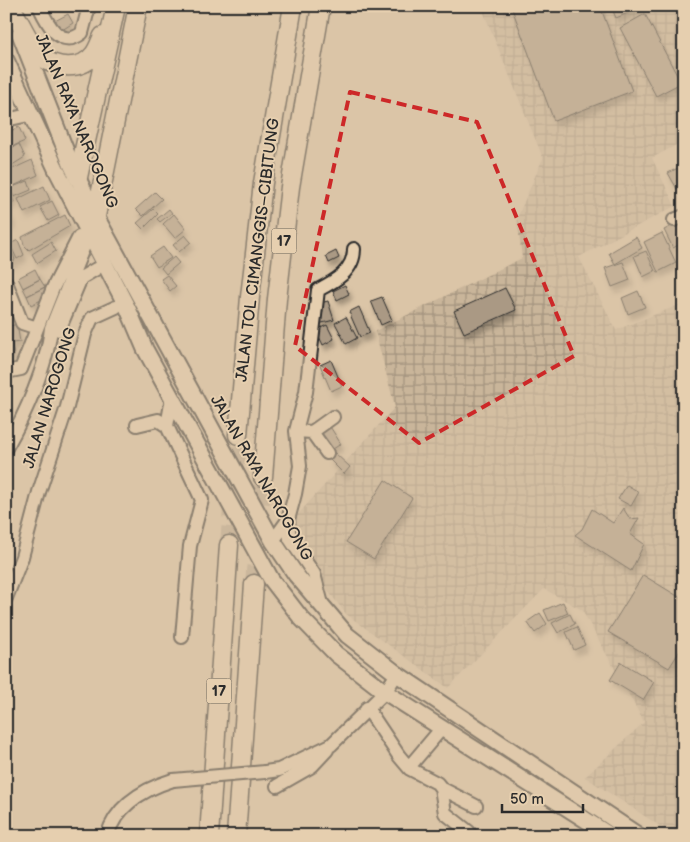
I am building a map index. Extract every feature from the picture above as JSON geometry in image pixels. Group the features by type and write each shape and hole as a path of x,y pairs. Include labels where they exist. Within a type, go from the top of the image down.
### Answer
{"highway":[{"path":"85,230 138,6"},
{"name":"JALAN TOL CIMANGGIS–CIBITUNG","path":"238,435 250,297 263,183 293,6"},
{"name":"JALAN TOL CIMANGGIS–CIBITUNG","path":"263,477 277,299 290,187 321,6"},
{"path":"11,8 41,55 53,63 66,66 80,64 93,55 115,10"},
{"path":"70,181 115,10"},
{"name":"17","path":"209,836 229,545"},
{"name":"17","path":"236,836 254,584"}],"main road":[{"name":"JALAN RAYA NAROGONG","path":"11,8 85,230 128,309 145,349 271,579 301,618 336,654 385,692 611,836"},
{"name":"JALAN RAYA NAROGONG","path":"6,60 14,79 70,181"},
{"path":"14,79 12,121 85,230 96,269 116,307 145,349"},
{"name":"JALAN RAYA NAROGONG","path":"85,230 273,541 296,575 324,610 347,635 397,674 639,836"}],"street":[{"path":"39,6 55,33 61,38 69,39 82,33 88,6"},
{"path":"6,372 21,369 53,288 85,230"},
{"path":"6,448 30,400 50,341 51,328 85,230"},
{"path":"324,610 314,574 290,539 288,520 300,466 296,431 306,392 318,290 345,273 354,257 354,249"},
{"path":"50,341 58,331 81,278 96,269"},
{"path":"6,282 22,323 37,328"},
{"name":"JALAN NAROGONG","path":"6,598 22,557 39,492 67,407 85,334 92,318 116,307"},
{"path":"167,426 172,398"},
{"path":"296,431 312,432 333,417"},
{"path":"137,425 158,420 167,426 202,500 190,546 182,637"},
{"path":"312,432 327,453"},
{"path":"273,541 288,520"},
{"path":"277,786 312,766 331,744 385,692 397,674"},
{"path":"367,708 399,756 409,767 441,788 476,806"},
{"path":"409,767 442,728"},
{"path":"106,836 116,814 133,798 154,786 173,780 265,772 287,766 331,744"},
{"path":"441,788 445,813 469,832 469,836"}],"highlighted area":[{"path":"350,92 477,122 574,356 419,443 295,346"}],"shaded area":[{"path":"481,6 684,6 684,141 652,158 675,206 579,257 616,330 684,303 684,836 675,836 585,777 644,722 582,610 544,589 448,688 346,614 282,532 395,407 375,331 522,258 517,218 543,158"}],"building":[{"path":"511,6 600,6 632,91 554,121"},
{"path":"611,6 645,6 616,18"},
{"path":"68,14 73,23 59,32 53,22"},
{"path":"645,14 681,83 656,96 620,28"},
{"path":"19,127 25,141 6,149 6,133"},
{"path":"19,144 25,157 6,169 6,151"},
{"path":"32,160 38,175 9,188 6,172"},
{"path":"684,165 684,185 677,189 668,173"},
{"path":"28,181 31,190 14,197 10,188"},
{"path":"8,185 14,202 6,205 6,186"},
{"path":"44,186 50,200 24,213 18,199"},
{"path":"155,192 162,199 143,216 136,209"},
{"path":"52,201 59,215 48,221 40,207"},
{"path":"6,208 12,222 6,224"},
{"path":"153,209 158,214 143,229 137,223"},
{"path":"169,209 172,213 160,222 157,219"},
{"path":"174,214 186,229 175,238 163,224"},
{"path":"65,215 70,226 29,250 24,245 22,237"},
{"path":"683,220 684,242 673,248 664,230"},
{"path":"662,233 676,263 658,272 644,242"},
{"path":"185,235 191,242 179,252 173,245"},
{"path":"636,237 642,248 615,264 609,253"},
{"path":"18,240 24,255 17,259 10,244"},
{"path":"51,242 56,251 37,263 32,254"},
{"path":"10,245 15,260 8,262 6,247"},
{"path":"163,247 171,258 157,267 150,256"},
{"path":"336,251 339,258 329,263 326,256"},
{"path":"646,251 655,271 643,277 634,256"},
{"path":"174,257 179,263 166,274 161,268"},
{"path":"623,262 630,280 612,287 605,268"},
{"path":"35,269 40,279 23,288 18,278"},
{"path":"167,275 176,286 170,291 161,279"},
{"path":"40,279 45,287 27,296 23,288"},
{"path":"345,285 349,294 337,300 333,291"},
{"path":"45,287 49,296 31,305 27,296"},
{"path":"505,288 516,310 464,333 454,311"},
{"path":"638,291 645,307 628,314 622,298"},
{"path":"382,297 392,320 381,325 371,301"},
{"path":"328,301 334,320 318,324 320,303"},
{"path":"359,307 370,333 360,337 349,312"},
{"path":"346,317 357,338 346,344 335,323"},
{"path":"17,324 20,342 12,343 14,356 6,357 6,327"},
{"path":"327,325 334,339 323,345 316,330"},
{"path":"331,360 342,386 331,391 320,365"},
{"path":"329,425 341,444 328,452 316,433"},
{"path":"335,453 350,467 344,474 329,459"},
{"path":"385,480 412,498 374,559 346,542"},
{"path":"627,485 639,492 631,506 618,499"},
{"path":"623,508 630,519 639,518 630,534 644,544 631,571 575,535 582,529 592,509 613,523"},
{"path":"643,575 684,600 684,644 669,668 608,632"},
{"path":"563,602 568,613 549,621 544,610"},
{"path":"540,613 547,624 535,633 527,622"},
{"path":"570,614 575,624 558,633 552,623"},
{"path":"577,627 585,645 574,650 566,632"},
{"path":"621,662 654,682 643,700 610,680"}],"tunnel":[{"path":"229,545 238,435"},
{"path":"254,584 263,477"}]}
